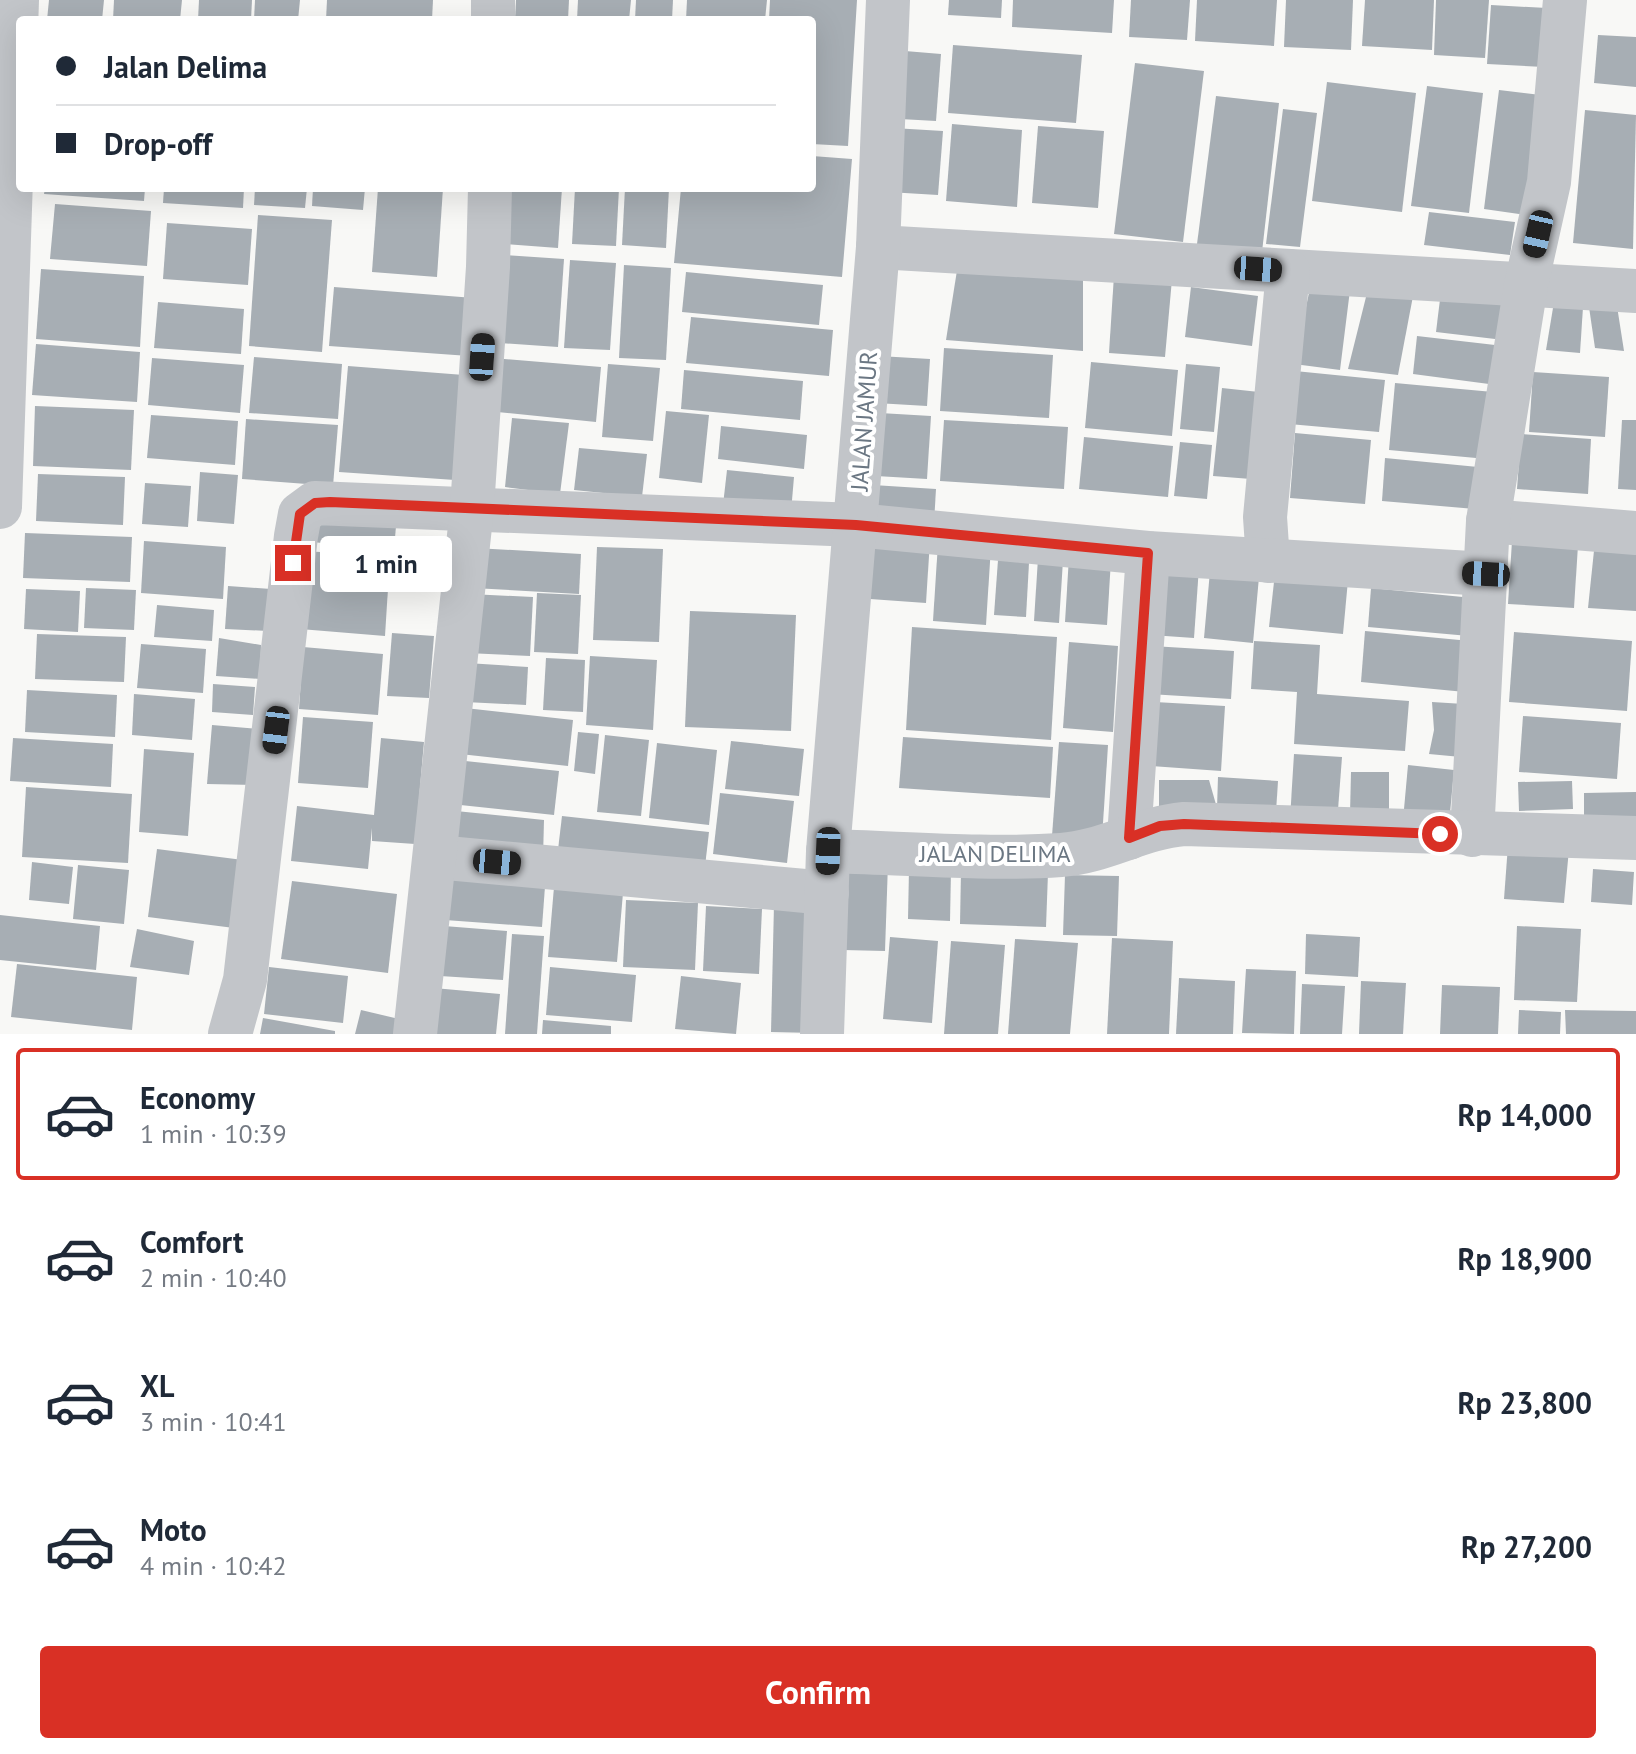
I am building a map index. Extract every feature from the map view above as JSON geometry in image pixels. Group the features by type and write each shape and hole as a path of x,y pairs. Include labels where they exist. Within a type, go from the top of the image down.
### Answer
{"street":[{"path":"0,507 7,148 17,0"},
{"name":"JALAN JAMUR","path":"822,1034 828,872 878,247 888,0"},
{"path":"1472,835 1488,521 1526,285 1549,182 1565,0"},
{"path":"415,1034 472,508 490,192"},
{"path":"878,247 1636,291"},
{"path":"1268,561 1265,517 1288,271"},
{"path":"230,1034 245,980 300,514 315,503 856,525 1148,553 1486,574"},
{"path":"1488,521 1636,533"},
{"path":"1129,838 1148,553"},
{"name":"JALAN DELIMA","path":"436,857 828,872 1102,850 1160,826 1184,824 1636,838"}],"building":[{"path":"49,0 104,0 102,16 47,16"},
{"path":"114,0 182,0 180,16 113,16"},
{"path":"199,0 252,0 251,16 198,16"},
{"path":"255,0 300,0 298,16 254,16"},
{"path":"327,0 433,0 432,16 326,16"},
{"path":"516,0 569,0 568,16 515,16"},
{"path":"578,0 631,0 629,16 577,16"},
{"path":"636,0 673,0 672,16 635,16"},
{"path":"687,0 767,0 765,16 686,16"},
{"path":"770,0 857,0 848,146 816,144 816,16 769,16"},
{"path":"949,0 1002,0 1001,18 948,15"},
{"path":"1013,0 1114,0 1112,33 1012,27"},
{"path":"1131,0 1190,0 1187,40 1129,37"},
{"path":"1197,0 1277,0 1274,46 1195,41"},
{"path":"1286,0 1353,0 1351,50 1284,47"},
{"path":"1365,0 1434,0 1432,50 1362,46"},
{"path":"1436,0 1489,0 1485,58 1434,55"},
{"path":"1491,5 1547,8 1544,67 1487,64"},
{"path":"1598,35 1636,37 1636,87 1594,83"},
{"path":"953,45 1082,55 1076,123 948,113"},
{"path":"905,51 941,54 936,121 900,119"},
{"path":"1135,63 1204,71 1183,242 1114,234"},
{"path":"1327,82 1416,93 1402,212 1312,201"},
{"path":"1427,86 1483,93 1469,213 1411,206"},
{"path":"1499,90 1549,96 1534,216 1484,209"},
{"path":"1216,96 1279,103 1262,252 1197,244"},
{"path":"1283,109 1317,113 1300,247 1266,244"},
{"path":"1585,110 1636,115 1633,249 1573,243"},
{"path":"952,124 1022,130 1017,207 946,201"},
{"path":"1038,126 1104,131 1098,208 1032,203"},
{"path":"893,128 943,131 938,195 888,192"},
{"path":"816,156 852,159 842,277 674,263 681,192 816,192"},
{"path":"44,192 145,192 144,201"},
{"path":"164,192 244,192 243,208 163,203"},
{"path":"255,192 307,192 305,208 254,205"},
{"path":"313,192 365,192 363,210 312,206"},
{"path":"378,192 443,192 437,277 372,272"},
{"path":"508,192 562,192 558,248 504,244"},
{"path":"575,192 619,192 616,246 572,244"},
{"path":"625,192 669,192 666,248 622,245"},
{"path":"55,204 151,211 147,266 50,259"},
{"path":"1429,212 1515,222 1510,255 1424,245"},
{"path":"258,215 332,220 322,352 249,346"},
{"path":"167,223 252,229 248,285 163,279"},
{"path":"504,255 564,259 558,347 499,343"},
{"path":"570,260 616,263 610,350 564,348"},
{"path":"958,264 1083,272 1083,351 946,340"},
{"path":"624,265 671,268 666,360 619,358"},
{"path":"41,269 144,276 140,347 36,339"},
{"path":"686,272 823,285 819,325 682,312"},
{"path":"1114,275 1172,279 1165,357 1109,353"},
{"path":"334,287 474,298 469,356 329,346"},
{"path":"1191,287 1258,296 1252,346 1185,337"},
{"path":"1310,288 1350,290 1340,370 1294,364"},
{"path":"1441,291 1517,300 1512,341 1436,332"},
{"path":"1367,293 1413,296 1398,375 1348,369"},
{"path":"158,302 244,309 241,354 154,348"},
{"path":"1554,302 1583,307 1580,353 1546,350"},
{"path":"1617,306 1624,351 1595,348 1589,307"},
{"path":"691,317 833,330 829,376 686,363"},
{"path":"1417,336 1495,345 1489,384 1413,374"},
{"path":"36,344 140,352 137,402 32,395"},
{"path":"944,348 1053,355 1049,418 940,411"},
{"path":"879,356 930,359 927,406 876,403"},
{"path":"254,357 342,364 338,419 249,413"},
{"path":"152,358 244,365 240,413 148,405"},
{"path":"493,358 601,367 596,422 487,411"},
{"path":"1091,362 1178,370 1172,436 1085,428"},
{"path":"608,364 660,368 653,441 602,437"},
{"path":"1186,364 1220,367 1214,432 1180,429"},
{"path":"348,366 464,375 455,480 339,472"},
{"path":"684,370 803,381 800,420 681,409"},
{"path":"1295,371 1385,380 1379,432 1289,424"},
{"path":"1533,372 1609,377 1605,437 1529,432"},
{"path":"1395,383 1493,392 1487,459 1389,450"},
{"path":"1222,388 1259,392 1251,479 1213,476"},
{"path":"35,406 134,410 131,470 33,466"},
{"path":"666,411 709,415 702,483 659,478"},
{"path":"880,413 931,416 927,479 876,476"},
{"path":"151,415 238,421 235,465 147,458"},
{"path":"512,418 569,423 560,494 505,487"},
{"path":"246,419 338,425 333,486 242,479"},
{"path":"944,420 1068,427 1064,489 940,481"},
{"path":"1622,420 1636,420 1636,490 1618,489"},
{"path":"721,426 807,435 804,469 718,459"},
{"path":"1295,433 1371,440 1365,504 1290,498"},
{"path":"1521,434 1591,439 1588,494 1517,489"},
{"path":"1084,437 1173,446 1168,497 1079,489"},
{"path":"1180,442 1212,445 1207,499 1174,496"},
{"path":"579,448 647,454 642,497 574,490"},
{"path":"1385,458 1478,467 1475,509 1382,501"},
{"path":"727,470 794,477 791,512 723,505"},
{"path":"200,472 238,475 234,524 197,521"},
{"path":"38,474 125,477 123,525 36,521"},
{"path":"145,483 191,486 188,527 142,524"},
{"path":"873,485 936,489 934,523 871,519"},
{"path":"315,509 397,515 394,549 311,542"},
{"path":"25,533 132,537 130,582 23,578"},
{"path":"874,536 930,540 926,603 870,599"},
{"path":"144,541 226,547 223,599 141,593"},
{"path":"1512,541 1578,545 1574,608 1508,604"},
{"path":"1595,541 1636,544 1636,611 1588,608"},
{"path":"938,543 991,546 986,625 933,621"},
{"path":"597,547 663,549 659,642 593,640"},
{"path":"475,548 581,554 579,594 473,588"},
{"path":"306,551 390,557 385,636 300,629"},
{"path":"404,555 445,559 442,591 402,587"},
{"path":"1069,557 1111,560 1107,625 1065,622"},
{"path":"1038,558 1063,560 1059,623 1034,621"},
{"path":"998,560 1029,563 1026,617 994,615"},
{"path":"1157,564 1199,567 1194,638 1151,635"},
{"path":"1210,571 1259,577 1253,643 1204,638"},
{"path":"1275,573 1348,580 1343,634 1269,627"},
{"path":"228,586 271,589 268,631 225,629"},
{"path":"86,588 136,590 134,630 84,628"},
{"path":"1371,588 1473,598 1469,636 1368,627"},
{"path":"26,589 80,591 78,632 24,629"},
{"path":"537,593 581,595 578,654 534,652"},
{"path":"470,594 533,597 530,656 467,653"},
{"path":"157,605 214,610 212,641 154,637"},
{"path":"690,611 796,615 791,731 685,727"},
{"path":"912,627 1057,637 1051,740 906,730"},
{"path":"1365,631 1470,641 1465,692 1361,682"},
{"path":"1514,632 1632,641 1627,711 1509,702"},
{"path":"392,633 434,636 429,698 387,696"},
{"path":"37,634 126,637 124,682 35,679"},
{"path":"219,638 261,645 260,679 216,676"},
{"path":"1254,641 1320,645 1317,694 1409,701 1405,751 1294,744 1297,692 1251,689"},
{"path":"1069,642 1118,646 1113,732 1063,728"},
{"path":"141,644 206,649 203,693 137,688"},
{"path":"1152,646 1234,651 1231,699 1149,694"},
{"path":"303,647 383,654 378,715 299,709"},
{"path":"590,656 657,660 653,730 586,725"},
{"path":"546,658 585,660 583,712 543,710"},
{"path":"467,663 528,667 526,705 465,702"},
{"path":"213,684 255,687 253,715 212,712"},
{"path":"27,690 117,695 115,737 25,732"},
{"path":"134,694 195,699 192,740 132,735"},
{"path":"1155,702 1225,706 1221,771 1151,766"},
{"path":"1432,702 1464,704 1461,757 1429,754 1434,730"},
{"path":"465,708 573,720 568,766 460,754"},
{"path":"1523,716 1621,723 1617,779 1519,772"},
{"path":"303,717 373,722 368,788 298,783"},
{"path":"212,725 260,729 255,785 207,784"},
{"path":"578,732 599,734 595,774 574,771"},
{"path":"605,735 649,740 641,816 597,812"},
{"path":"903,737 1053,747 1050,798 899,788"},
{"path":"13,738 113,744 111,787 10,781"},
{"path":"381,738 424,742 415,844 372,841 372,828 368,869 291,861 297,806 374,815"},
{"path":"731,741 804,749 799,796 725,789"},
{"path":"1059,742 1108,745 1102,839 1052,836"},
{"path":"657,743 717,750 709,825 649,818"},
{"path":"144,749 194,753 188,836 139,832"},
{"path":"1294,754 1342,757 1337,823 1290,819"},
{"path":"456,760 559,771 554,815 451,804"},
{"path":"1408,765 1454,770 1449,824 1403,820"},
{"path":"1351,772 1389,772 1389,814 1350,814"},
{"path":"1218,777 1278,781 1276,812 1217,808"},
{"path":"1159,780 1209,780 1217,808 1159,811"},
{"path":"1572,781 1573,809 1519,811 1518,782"},
{"path":"26,787 132,794 128,863 22,857"},
{"path":"1636,792 1636,820 1584,820 1584,793"},
{"path":"720,793 794,801 787,863 713,854"},
{"path":"456,811 544,820 543,858 451,851"},
{"path":"562,816 709,832 704,875 557,858"},
{"path":"1508,845 1569,849 1564,903 1504,899"},
{"path":"157,849 243,860 234,928 148,917"},
{"path":"846,861 888,863 885,951 843,950"},
{"path":"32,862 73,867 69,904 29,900"},
{"path":"78,865 129,870 124,924 73,919"},
{"path":"449,866 546,873 542,927 445,920"},
{"path":"909,869 951,870 950,921 908,919"},
{"path":"1593,869 1634,872 1632,905 1591,902"},
{"path":"961,871 1048,873 1046,927 960,924"},
{"path":"1065,875 1119,876 1117,936 1063,935"},
{"path":"292,881 397,894 388,973 281,959"},
{"path":"554,887 623,893 617,962 548,957"},
{"path":"626,900 698,903 695,970 623,967"},
{"path":"774,904 819,906 815,1033 771,1032"},
{"path":"706,906 762,909 759,974 703,971"},
{"path":"0,915 100,926 96,970 0,960"},
{"path":"444,926 507,931 503,980 440,976"},
{"path":"1517,926 1581,929 1577,1002 1514,1000"},
{"path":"137,929 194,941 189,975 130,967"},
{"path":"512,934 544,936 537,1034 505,1034"},
{"path":"1306,934 1360,937 1358,977 1305,974"},
{"path":"890,937 938,941 932,1023 883,1019"},
{"path":"1112,938 1173,941 1169,1034 1107,1034"},
{"path":"1015,939 1078,943 1070,1034 1008,1034"},
{"path":"951,941 1005,945 998,1034 944,1034"},
{"path":"17,964 137,977 132,1030 11,1017"},
{"path":"269,967 348,976 343,1023 264,1014"},
{"path":"550,967 636,975 632,1022 546,1015"},
{"path":"1246,969 1296,971 1294,1034 1242,1033"},
{"path":"681,976 741,983 736,1034 675,1029"},
{"path":"1179,978 1235,981 1233,1034 1176,1034"},
{"path":"1361,981 1406,983 1403,1034 1359,1034"},
{"path":"1302,984 1345,986 1342,1034 1300,1034"},
{"path":"1442,985 1500,987 1498,1034 1440,1034"},
{"path":"434,988 500,994 496,1034 431,1034"},
{"path":"361,1010 399,1019 396,1034 355,1034"},
{"path":"1519,1010 1561,1012 1560,1034 1518,1034"},
{"path":"1565,1010 1636,1011 1636,1034 1566,1034"},
{"path":"263,1018 335,1031 335,1034 260,1034"},
{"path":"543,1020 611,1026 611,1034 542,1034"}],"route":[{"path":"293,563 300,514 307,506 330,502 856,525 1148,553 1129,838 1147,829 1184,824 1440,834"}]}
